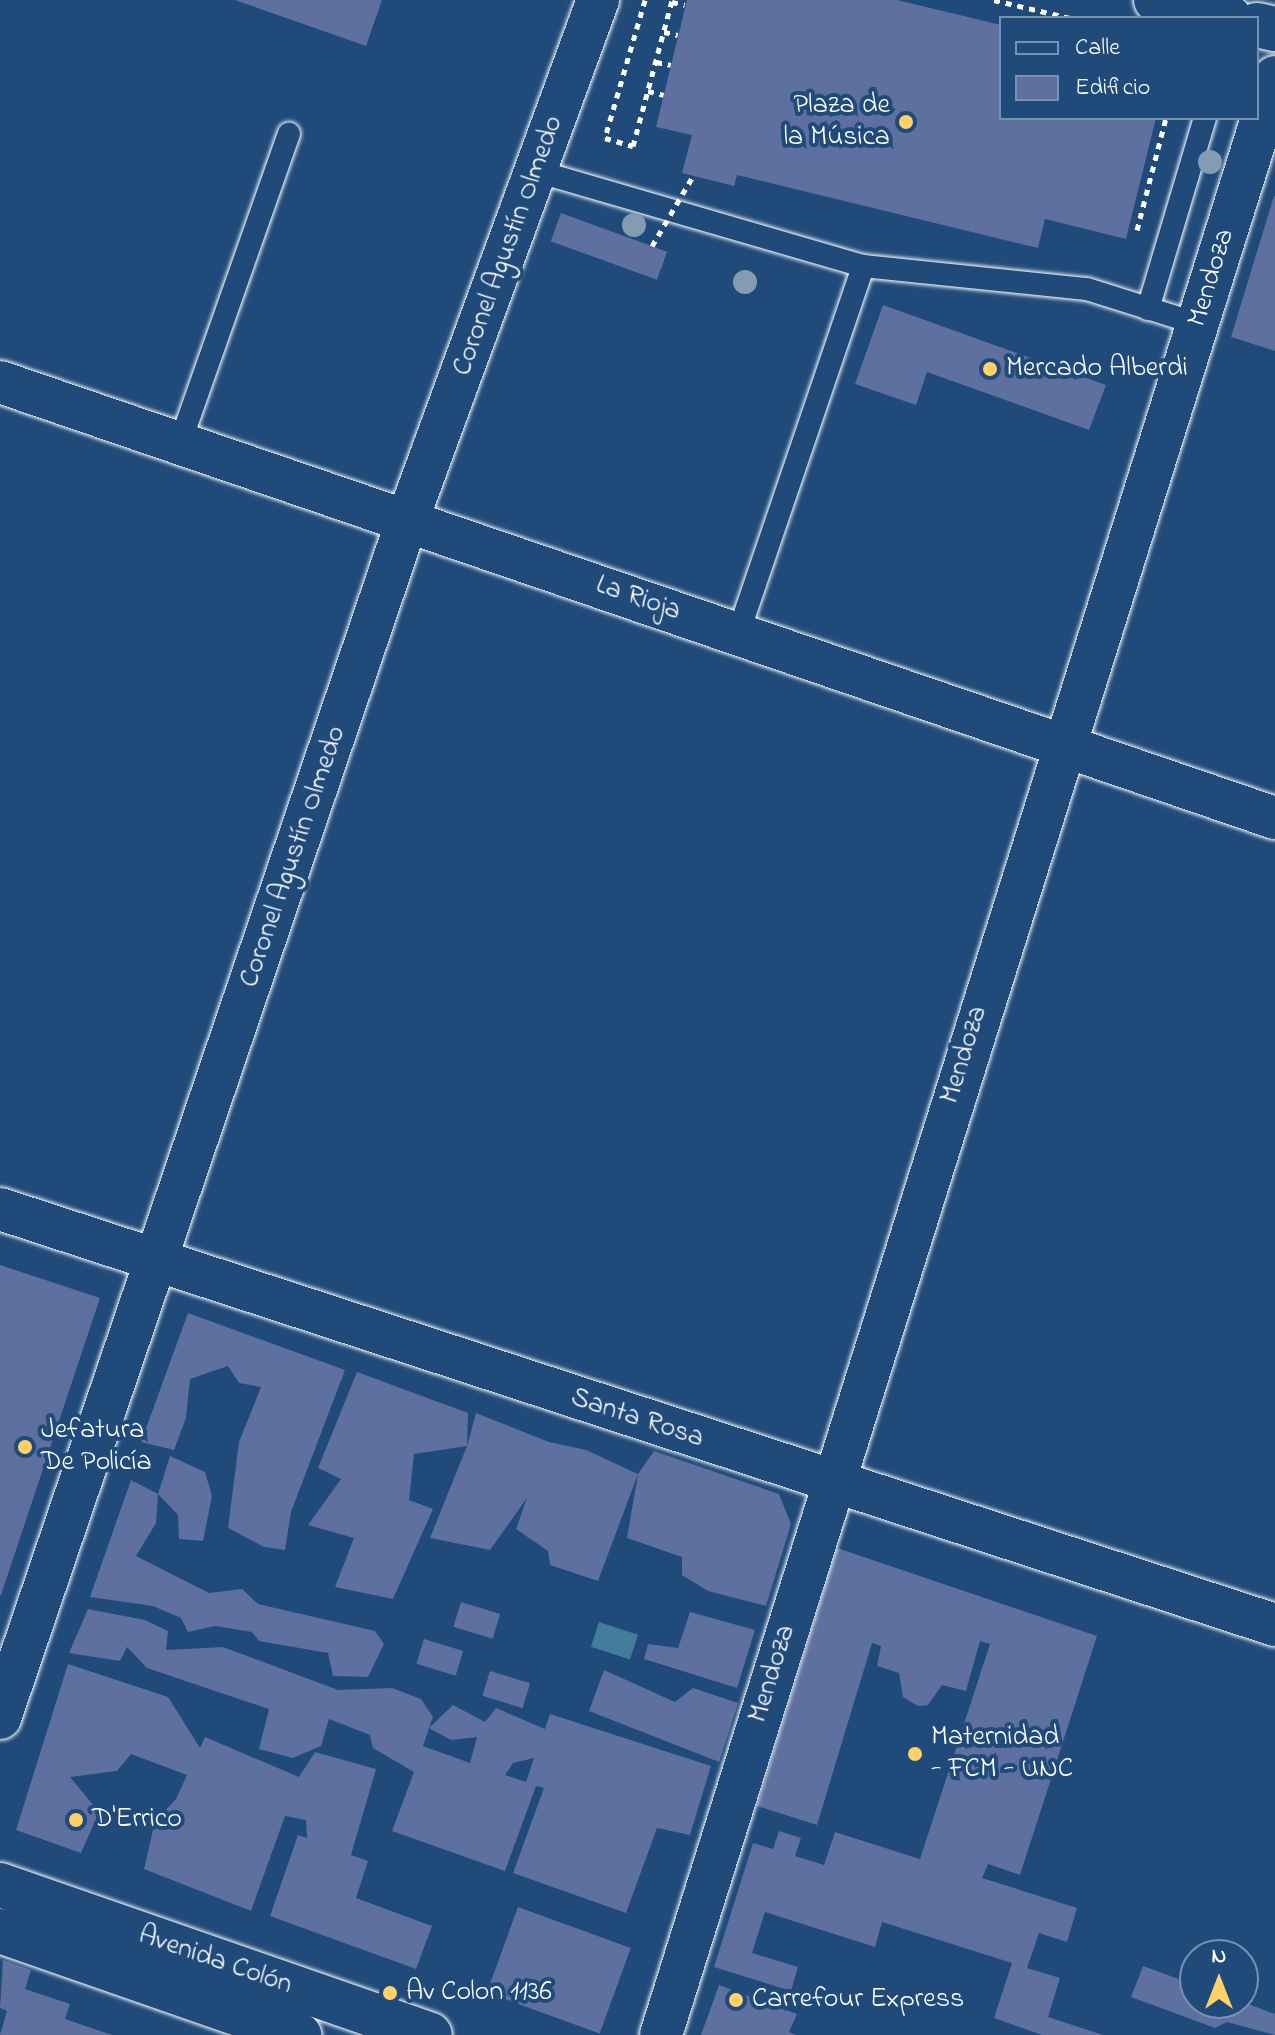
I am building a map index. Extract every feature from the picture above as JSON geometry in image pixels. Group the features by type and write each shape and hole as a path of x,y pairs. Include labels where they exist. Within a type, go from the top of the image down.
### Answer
{"main road":[{"path":"1156,0 1216,16"},
{"name":"Avenida Colón","path":"0,1885 430,2035"},
{"name":"Avenida Colón","path":"0,1931 299,2035"}],"street":[{"name":"Coronel Agustín Olmedo","path":"0,1718 157,1264 407,521 598,0"},
{"name":"Mendoza","path":"661,2035 1062,743 1275,77"},
{"name":"La Rioja","path":"0,382 1275,818"},
{"name":"Santa Rosa","path":"0,1209 157,1264 1275,1625"}],"lane":[{"path":"1148,309 1204,120"},
{"path":"180,443 289,134"},
{"path":"536,171 863,266 1087,289 1198,324"},
{"path":"738,634 863,266"}],"path":[{"path":"645,0 605,138 633,146 672,1 685,5"},
{"path":"994,0 1062,16"},
{"path":"664,32 678,35"},
{"path":"656,62 671,65"},
{"path":"648,91 664,95"},
{"path":"1137,230 1165,120"},
{"path":"1148,148 1165,153"},
{"path":"652,246 693,176"}],"water":[{"path":"599,1622 638,1635 630,1659 591,1647"}],"building":[{"path":"235,0 382,0 366,46"},
{"name":"Plaza de la Música","path":"687,0 897,0 999,25 999,120 1156,120 1126,239 1045,219 1038,248 737,175 734,186 682,173 692,135 656,127"},
{"path":"1275,196 1275,351 1231,337"},
{"path":"561,213 667,252 657,280 551,241"},
{"path":"883,305 1106,385 1089,430 927,372 916,405 855,384"},
{"name":"Jefatura De Policía","path":"0,1265 100,1298 1,1595 0,1595"},
{"path":"188,1313 345,1370 291,1512 285,1550 264,1547 228,1528 239,1442 261,1387 239,1383 228,1366 190,1379 186,1418 174,1450 141,1442"},
{"path":"357,1372 468,1413 467,1446 414,1454 409,1500 433,1509 393,1599 335,1587 354,1538 308,1525 341,1479 318,1468"},
{"path":"476,1413 549,1442 586,1450 638,1474 598,1581 550,1565 548,1551 516,1529 527,1498 490,1550 430,1538 467,1446"},
{"path":"654,1451 779,1494 791,1524 766,1606 708,1591 682,1575 682,1557 627,1538 638,1474"},
{"path":"170,1456 205,1472 212,1496 203,1541 179,1539 178,1515 158,1494"},
{"path":"131,1480 158,1494 156,1523 136,1556 209,1593 242,1589 258,1604 375,1631 384,1644 368,1677 333,1676 328,1653 259,1641 252,1632 215,1626 188,1632 181,1618 153,1606 90,1597"},
{"name":"Maternidad - FCM - UNC","path":"837,1548 1097,1636 1020,1875 988,1864 982,1878 1077,1908 1067,1942 1039,1933 1027,1968 1060,1978 1048,2017 1103,2035 1042,2035 994,2018 1012,1963 882,1922 875,1947 765,1912 752,1953 798,1967 791,1991 714,1967 753,1843 773,1849 779,1831 801,1838 795,1856 824,1865 835,1832 920,1859 990,1644 980,1641 966,1691 942,1685 928,1705 918,1706 903,1697 899,1673 877,1666 881,1646 872,1643 817,1825 757,1806"},
{"path":"461,1602 500,1614 493,1639 453,1627"},
{"path":"88,1609 145,1620 168,1631 166,1650 223,1647 338,1690 392,1688 421,1699 433,1717 429,1728 453,1705 485,1722 496,1708 545,1729 550,1714 711,1766 690,1835 657,1828 626,1913 513,1873 544,1788 536,1786 505,1871 392,1831 414,1772 373,1748 370,1735 329,1719 321,1746 293,1758 259,1749 269,1709 147,1668 127,1647 120,1661 69,1653","holes":["429,1728 451,1740 477,1737 470,1763 423,1746","534,1758 526,1782 505,1775 513,1763"]},
{"path":"690,1612 755,1630 737,1688 644,1659 648,1644 678,1648"},
{"path":"424,1639 463,1651 456,1676 416,1664"},
{"path":"68,1664 168,1697 200,1748 205,1737 299,1777 315,1752 376,1769 351,1855 368,1861 356,1898 432,1926 416,1969 270,1916 298,1835 307,1838 306,1820 285,1816 251,1911 144,1869 155,1821 176,1799 187,1775 131,1754 117,1771 70,1777 99,1812 81,1853 16,1830"},
{"path":"604,1670 675,1702 693,1688 738,1703 719,1762 589,1711"},
{"path":"490,1671 530,1683 523,1708 482,1696"},
{"path":"518,1907 631,1948 600,2034 487,1993"},
{"path":"3,1960 31,1970 25,1989 70,2004 65,2019 112,2035 0,2035 7,2011 0,2008"},
{"path":"1143,1966 1179,1979 1179,2015 1131,1997"},
{"name":"Carrefour Express","path":"719,1985 797,2014 789,2032 796,2035 701,2035"},
{"path":"1259,2008 1275,2014 1275,2035 1227,2022 1215,2028 1191,2019 1259,2019"}],"place":[{"name":"Plaza de la Música","path":"906,122"},
{"name":"Mercado Alberdi","path":"990,369"},
{"name":"Jefatura De Policía","path":"25,1447"},
{"name":"Maternidad - FCM - UNC","path":"915,1754"},
{"name":"D'Errico","path":"76,1820"},
{"name":"Av Colon 1136","path":"390,1993"},
{"name":"Carrefour Express","path":"736,2000"}]}
